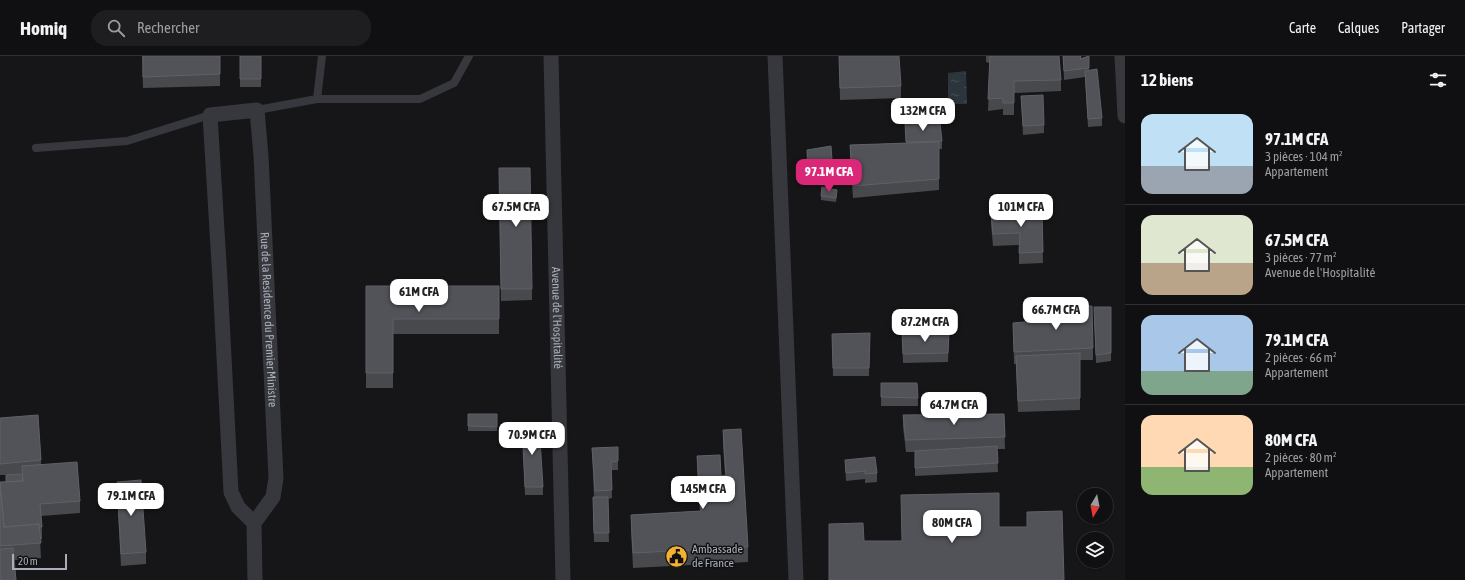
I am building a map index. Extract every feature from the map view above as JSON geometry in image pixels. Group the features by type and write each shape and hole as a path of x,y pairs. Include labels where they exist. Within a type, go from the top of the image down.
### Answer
{"street":[{"name":"Avenue de l'Hospitalité","path":"551,56 563,580"},
{"path":"775,56 796,580"},
{"path":"1122,56 1125,116"},
{"path":"255,580 254,523 238,507 231,492 210,115 257,110"},
{"name":"Rue de la Residence du Premier Ministre","path":"254,523 273,497 276,478 261,156 257,110"}],"lane":[{"path":"317,99 322,56"},
{"path":"257,110 317,99 420,99 454,83 469,56"},
{"path":"36,148 127,141 210,115"}],"water":[{"path":"966,71 967,104 948,104 948,73"}],"building":[{"path":"143,56 220,56 220,74 143,77"},
{"path":"240,56 261,56 261,79 240,79"},
{"path":"839,56 899,56 901,86 840,88"},
{"path":"990,56 1059,56 1061,80 1014,81 1014,103 1003,103 1003,98 988,99"},
{"path":"1063,56 1081,56 1080,59 1089,56 1089,68 1064,71"},
{"path":"1097,69 1102,118 1088,119 1085,71"},
{"path":"1043,95 1044,125 1023,126 1021,96"},
{"path":"920,119 920,123 940,123 942,141 906,142 905,123"},
{"path":"939,142 939,179 853,186 850,145"},
{"path":"831,146 833,174 808,175 807,150"},
{"path":"499,168 530,168 532,289 501,289"},
{"path":"822,187 837,190 836,198 821,196"},
{"path":"1042,211 1043,252 1019,253 1020,233 993,234 991,212"},
{"path":"366,286 499,286 499,319 393,319 393,373 366,373"},
{"path":"1048,306 1092,306 1093,348 1014,352 1013,323 1045,320"},
{"path":"1094,307 1111,307 1111,353 1096,355"},
{"path":"949,332 948,353 903,354 902,333"},
{"path":"870,333 869,368 833,368 832,334"},
{"path":"1080,353 1080,398 1018,401 1016,356"},
{"path":"881,383 917,383 918,398 881,397"},
{"path":"468,414 497,414 497,427 468,426"},
{"path":"1004,414 1005,437 906,440 903,415"},
{"path":"38,415 41,460 0,464 0,418"},
{"path":"539,424 543,487 525,487 522,425"},
{"path":"741,429 748,547 633,553 631,515 701,511 697,456 720,455 721,476 726,475 723,430"},
{"path":"997,446 998,463 915,468 915,451"},
{"path":"618,447 618,461 611,462 612,490 595,491 592,448"},
{"path":"875,457 877,473 865,474 865,471 846,473 845,460"},
{"path":"77,462 80,501 40,504 42,527 39,527 39,524 4,527 0,482 23,481 22,466"},
{"path":"22,474 23,481 6,482 6,475"},
{"path":"141,480 146,552 121,554 117,482"},
{"path":"0,485 4,527 39,524 41,543 0,546"},
{"path":"999,493 999,527 1027,527 1027,512 1062,511 1064,580 829,580 829,524 863,523 864,541 902,541 901,495"},
{"path":"593,497 608,497 609,533 594,533"},
{"path":"13,548 16,580 0,580 0,549"}],"place":[{"name":"Ambassade de France","path":"676,556"}]}
